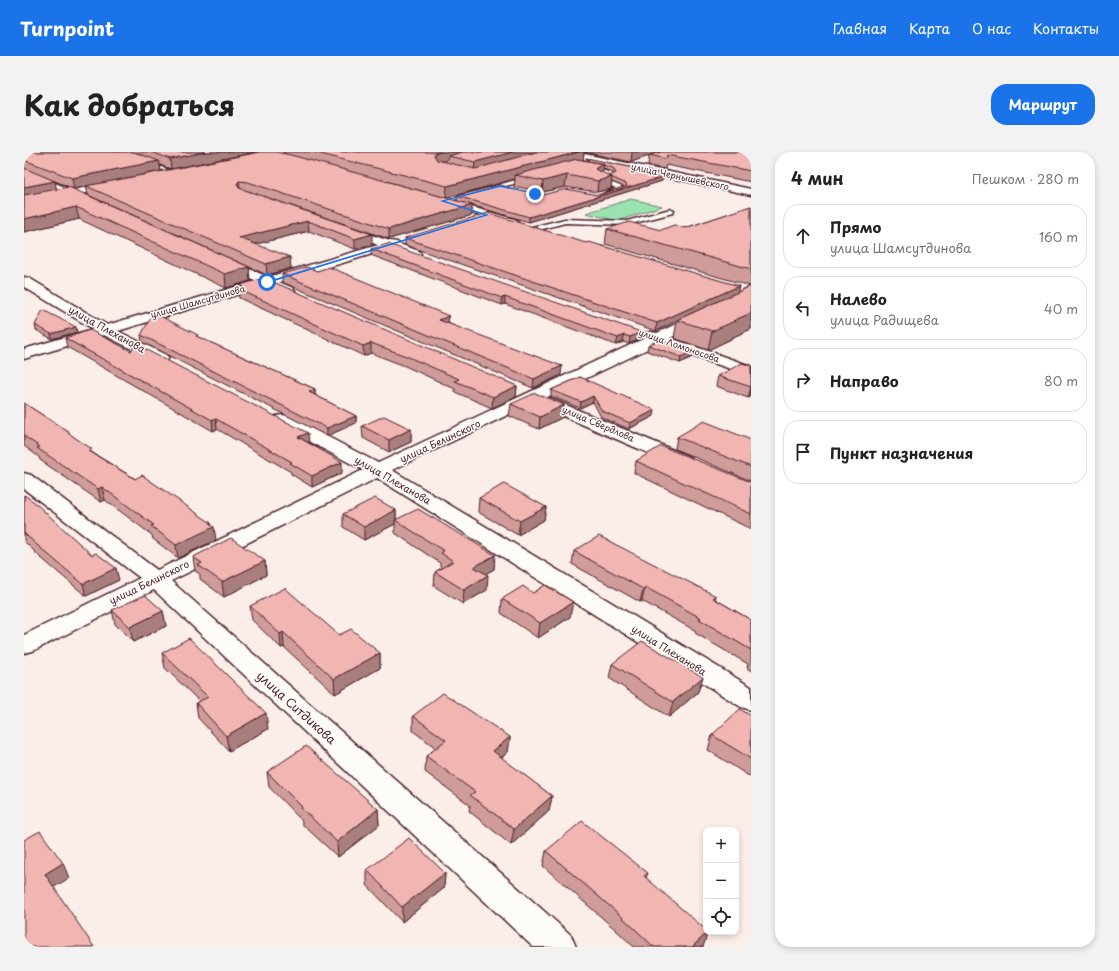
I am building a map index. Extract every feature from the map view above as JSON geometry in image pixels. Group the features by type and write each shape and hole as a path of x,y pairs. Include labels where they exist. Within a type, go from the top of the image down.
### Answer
{"street":[{"name":"улица Чернышевского","path":"563,152 751,192"},
{"path":"630,166 651,160"},
{"path":"158,176 178,172"},
{"path":"24,173 100,206"},
{"path":"24,203 127,182"},
{"path":"438,200 557,235"},
{"path":"465,222 487,215"},
{"path":"332,225 427,258"},
{"name":"улица Шамсутдинова","path":"24,354 412,238"},
{"path":"209,255 303,297"},
{"name":"улица Плеханова","path":"24,281 105,330 175,365"},
{"name":"улица Белинского","path":"24,645 378,470 527,393 658,339 746,291"},
{"name":"улица Ломоносова","path":"636,331 751,371"},
{"name":"улица Свердлова","path":"527,393 693,465"},
{"name":"улица Плеханова","path":"266,412 378,470 751,700"},
{"name":"улица Ситдикова","path":"24,479 155,579 558,947"}],"lane":[{"path":"116,152 178,172"},
{"path":"597,196 622,189 598,180 611,176 610,174 575,166 599,160"},
{"path":"438,200 538,176"},
{"path":"500,186 514,189"},
{"path":"535,229 566,221 627,223 670,211"}],"green space":[{"path":"631,199 662,206 618,221 586,213"}],"building":[{"path":"24,152 134,152 159,161 72,178 24,160"},
{"path":"151,152 205,152 170,159"},
{"path":"260,152 276,152 291,155 472,205 389,229 248,182 239,181 237,184 239,188 372,234 355,239 308,221 239,238 290,257 266,264 86,186"},
{"path":"313,152 441,152 435,153 434,155 437,160 475,169 536,152 579,152 447,186"},
{"path":"463,152 513,152 475,162 448,156"},
{"path":"661,152 751,152 751,171 667,155 666,159 650,155"},
{"path":"586,158 663,174 663,177 529,217 457,196 500,185 542,195 566,189 598,195 627,186 626,184 609,176 616,173 613,168 603,165 604,164 588,161 589,160"},
{"path":"577,159 604,164 595,169 612,177 598,181 567,175 543,181 515,175"},
{"path":"24,168 55,181 24,187"},
{"path":"69,187 249,267 225,274 76,207 24,219 24,195"},
{"path":"751,206 751,269 607,229 629,222 661,230 674,225 685,228"},
{"path":"488,213 586,243 589,242 739,286 657,323 405,238"},
{"path":"388,244 641,332 630,337 624,335 618,338 505,297 502,298 371,249"},
{"path":"307,267 317,271 329,267 449,316 439,320 562,366 534,379 282,274"},
{"path":"264,278 517,386 493,397 455,381 459,379 406,356 371,343 363,346 238,289 244,287 240,285"},
{"path":"751,286 751,313 733,321 735,321 712,331 677,320"},
{"path":"43,310 76,327 51,334 35,325"},
{"path":"156,314 198,335 196,336 315,389 309,392 356,416 327,428 141,335 152,315"},
{"path":"90,330 131,351 135,344 308,433 298,437 342,462 312,476 290,463 292,462 216,419 212,420 65,338"},
{"path":"659,340 693,351 681,357 648,345"},
{"path":"742,363 751,366 751,387 718,376"},
{"path":"580,377 655,410 630,423 602,411 593,396 581,402 551,390"},
{"path":"535,393 564,405 540,417 511,404"},
{"path":"24,403 92,449 89,451 135,479 142,475 211,523 209,524 214,527 176,545 151,526 154,525 102,487 98,489 37,448 40,447 24,436"},
{"path":"384,416 411,429 389,440 362,426"},
{"path":"704,421 751,440 751,467 677,437"},
{"path":"661,446 751,482 751,514 636,461"},
{"path":"504,484 546,507 520,521 479,498"},
{"path":"24,495 33,501 92,555 96,553 116,568 83,584 24,533"},
{"path":"375,498 396,510 364,527 343,514"},
{"path":"418,509 495,555 474,567 488,575 464,590 435,572 453,561 441,553 444,551 395,520"},
{"path":"599,536 716,596 713,598 751,620 751,650 699,619 701,618 645,587 643,589 574,551"},
{"path":"231,538 265,561 222,582 198,565 202,563 193,557"},
{"path":"545,585 573,602 540,623 502,599 523,586 533,593"},
{"path":"285,588 339,635 351,629 380,653 334,679 283,632 280,634 250,606"},
{"path":"145,595 163,611 130,627 112,610"},
{"path":"189,638 266,713 226,736 196,703 208,697 162,653"},
{"path":"642,641 703,677 673,702 612,664"},
{"path":"443,693 510,737 493,751 552,796 514,829 470,795 475,792 426,756 446,740 413,716"},
{"path":"740,709 751,716 751,759 712,735"},
{"path":"306,746 378,809 337,842 301,808 302,807 267,772"},
{"path":"582,821 648,873 644,876 703,927 703,935 705,935 692,947 654,947 620,915 546,851"},
{"path":"40,831 63,863 45,874 94,947 24,947 24,840"},
{"path":"409,838 445,873 402,907 367,870"}],"route":[{"path":"267,282 487,215 442,201 500,186 535,194"}]}
